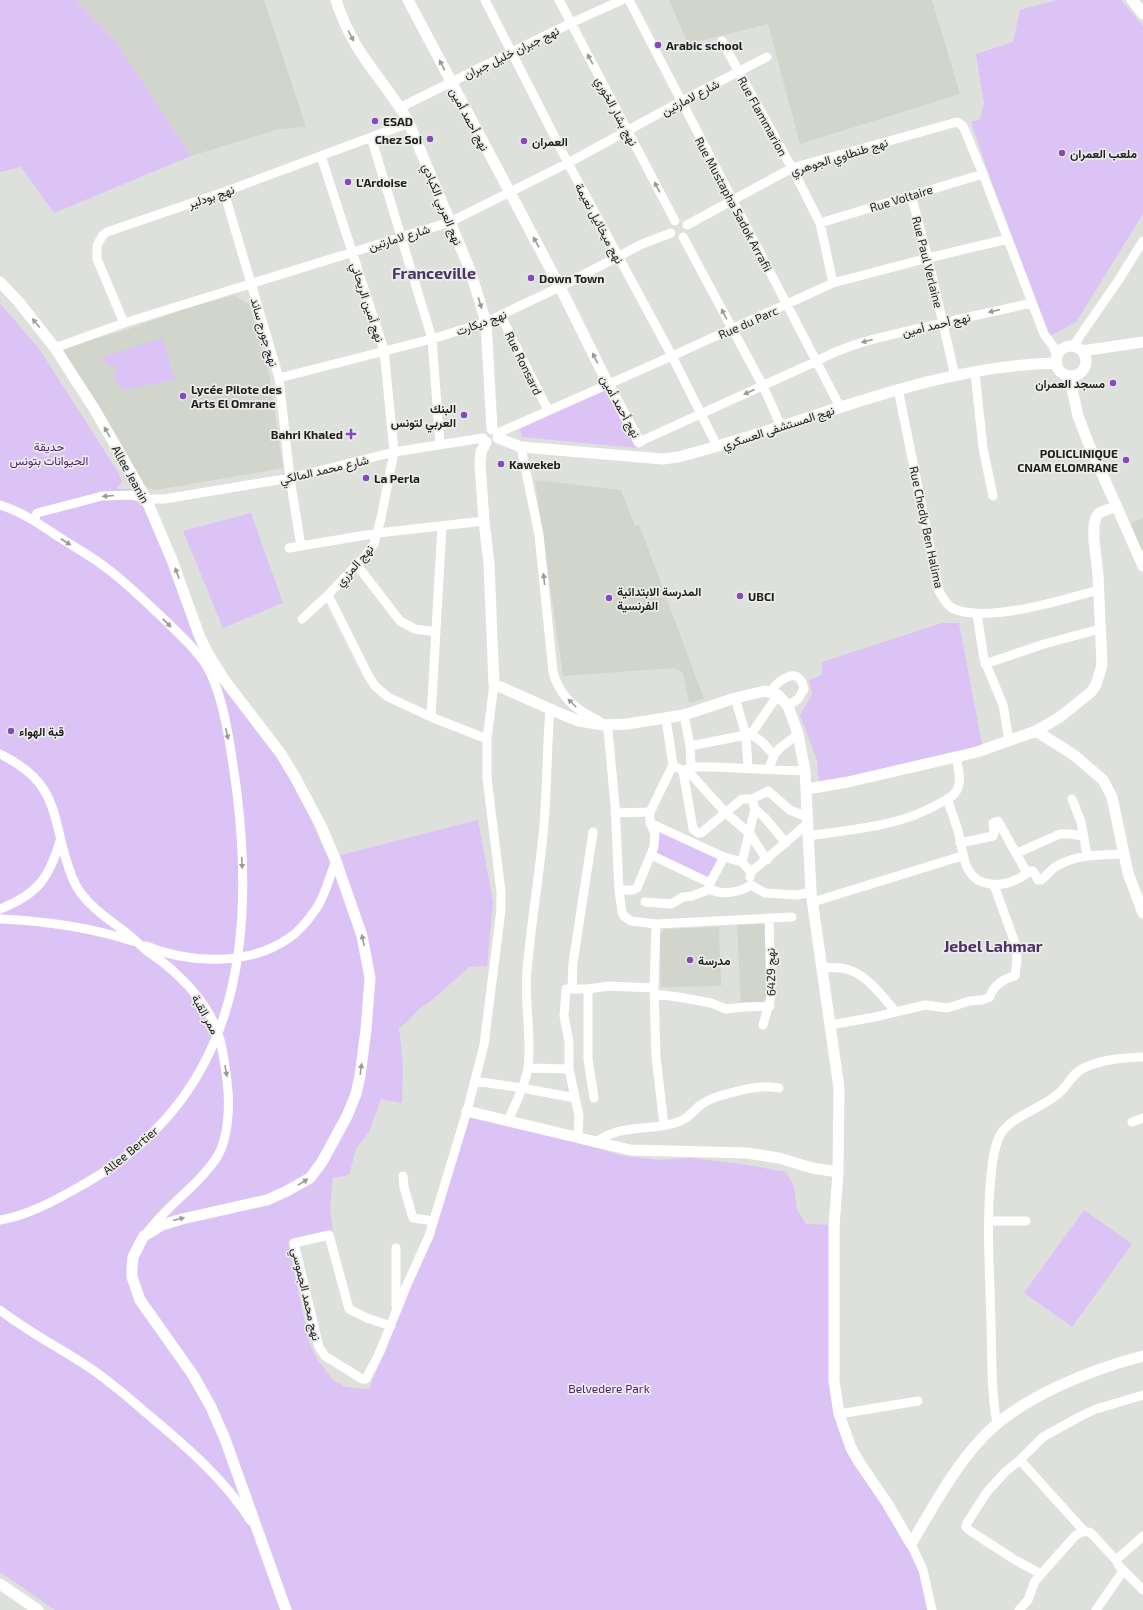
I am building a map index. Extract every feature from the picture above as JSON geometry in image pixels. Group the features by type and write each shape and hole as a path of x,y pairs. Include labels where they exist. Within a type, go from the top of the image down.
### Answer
{"street":[{"name":"نهج العربي الكبادي","path":"336,0 343,20 356,46 401,107 409,122 470,270 486,322 496,433"},
{"name":"نهج أحمد أمين","path":"408,0 450,82 560,287 608,384 639,442 817,361 834,351 851,345 1032,303"},
{"name":"نهج ميخائيل نعيمة","path":"484,0 568,163 672,356 717,446"},
{"name":"نهج بشار الخوري","path":"559,0 675,221"},
{"name":"نهج جبران خليل جبران","path":"401,107 571,23 622,0"},
{"name":"Rue Mustapha Sadok Arrafii","path":"629,0 680,102 840,407"},
{"path":"1132,0 1143,14"},
{"name":"Rue Flammarion","path":"722,41 792,168 820,223 833,283"},
{"name":"شارع لامارتين","path":"55,348 124,323 450,222 568,163 627,130 766,57"},
{"name":"نهج بودلير","path":"124,323 97,259 97,246 102,236 107,232 224,192 409,122"},
{"name":"نهج طنطاوي الجوهري","path":"687,225 792,168 953,122 957,122 963,126 983,174"},
{"path":"371,137 432,339 440,445"},
{"name":"نهج أمين الريحاني","path":"321,156 384,350 394,452"},
{"path":"983,174 1044,334 1053,346 1061,372 1066,375 1071,384 1074,402 1082,428 1143,566"},
{"name":"Rue Voltaire","path":"820,223 983,174"},
{"name":"نهج جورج ساند","path":"224,192 279,378 290,478 301,546"},
{"name":"Rue Paul Verlaine","path":"911,195 928,258 955,376"},
{"path":"675,221 682,221 687,225 687,232 684,237 676,237 671,233 671,226 675,221"},
{"name":"نهج ديكارت","path":"279,378 432,339 486,322 560,287 642,244 671,233"},
{"path":"684,237 763,386 782,426"},
{"name":"Rue du Parc","path":"496,433 672,356 833,283 1008,239"},
{"path":"1078,348 1143,241"},
{"name":"Allee Jeanin","path":"0,282 18,301 55,348 95,410 146,499 172,560 210,664 228,684 285,760 315,813 336,861 362,936 370,978 367,1023 356,1094 347,1116 322,1162 310,1178 267,1200 171,1222 144,1236"},
{"name":"Rue Ronsard","path":"501,316 548,410"},
{"path":"1057,360 1064,348 1142,344"},
{"path":"1066,375 1077,375 1082,372 1086,361 1078,348"},
{"name":"نهج المستشفى العسكري","path":"496,433 521,446 663,459 678,457 717,446 898,389 975,372 1057,360"},
{"path":"975,372 985,465 993,496"},
{"name":"Rue Chedly Ben Halima","path":"898,389 939,591 947,604 953,609 977,614 1041,606 1098,590"},
{"path":"391,1326 434,1221 445,1179 475,1081 484,1045 501,910 501,892 487,778 487,739 494,684 490,579 484,521 480,457 485,440 485,431 496,433"},
{"name":"شارع محمد المالكي","path":"34,520 37,513 102,496 132,495 146,499 164,499 290,478 394,452 485,440"},
{"path":"521,446 539,535 553,672 555,679 564,695 579,710 604,725 608,730 615,813 619,890 622,912 624,916 631,921 656,924 792,917"},
{"name":"نهج المزري","path":"302,619 357,565 374,544 378,533 394,452"},
{"path":"152,513 164,499"},
{"name":"Allee Bertier","path":"0,505 34,520 113,573 141,597 210,664 230,746 238,801 243,884 238,957 228,1004 213,1048 202,1069 180,1103 137,1146 111,1167 63,1196 24,1214 0,1220"},
{"path":"807,789 848,782 977,752 1036,731 1060,717 1091,692 1096,685 1102,666 1094,525 1096,517 1099,513 1116,506"},
{"path":"289,548 378,533 484,521"},
{"path":"431,717 442,526"},
{"path":"357,565 400,621 415,629 436,632"},
{"path":"328,595 375,686 388,697 431,717 487,739"},
{"path":"977,614 985,664 1003,704 1009,740"},
{"path":"985,664 1044,644 1100,629"},
{"path":"748,735 782,680 789,676 799,678 803,682 804,689 798,698 788,706"},
{"path":"494,684 579,720 604,725 627,724 666,719 684,715 735,698 765,691 774,693 788,706 798,734 805,771 812,897 821,968 840,1088 838,1172 834,1227 833,1325 834,1381 839,1414 859,1462 884,1498 911,1544 923,1570 932,1610"},
{"path":"735,698 748,735 748,768"},
{"path":"508,1121 522,1088 528,1068 529,1050 526,983 532,919 544,824 546,753 550,709"},
{"path":"684,715 690,746 687,769 693,829 698,833"},
{"path":"619,890 636,889 651,854 655,839 650,823 650,812 673,765 666,719"},
{"path":"1036,731 1074,755 1103,780 1112,797 1128,873 1143,913"},
{"path":"769,769 774,755 780,748 798,734"},
{"path":"690,746 748,735 762,742 774,755"},
{"name":"ممر القبة","path":"0,754 16,762 31,774 45,790 52,808 60,841 73,879 80,891 100,914 170,968 194,991 206,1008 218,1033 227,1078 229,1101 226,1131 221,1149 212,1164 188,1191 159,1218 144,1236"},
{"path":"808,836 889,824 918,815 953,795 958,786 956,757"},
{"path":"673,765 687,769 748,768 805,771"},
{"path":"687,769 725,812 750,834 766,860"},
{"path":"698,833 701,833 742,799 752,799 768,791 790,810 807,821"},
{"path":"742,862 755,809 752,799"},
{"path":"947,799 965,865 974,877 985,883 994,885 1005,884 1012,882 1030,871 1033,871 1037,879 1041,880 1057,866 1070,859 1087,855 1124,854"},
{"path":"1072,799 1081,822 1087,855"},
{"path":"755,809 765,818 786,843"},
{"path":"615,813 650,812"},
{"path":"751,872 786,843 807,821"},
{"path":"960,843 992,836 994,834 993,823 998,821 1027,873"},
{"path":"650,823 724,857 742,862 751,872 751,885"},
{"path":"572,989 573,963 593,832"},
{"path":"695,844 698,833"},
{"path":"1017,853 1060,834 1083,836"},
{"path":"0,909 29,894 47,875 53,863 60,841"},
{"path":"651,854 710,886 715,892 738,891 751,885"},
{"path":"751,885 765,893 812,897 962,856"},
{"path":"645,902 670,904 683,897 692,896 710,886 724,857"},
{"path":"0,919 56,923 108,934 165,953 194,959 222,960 265,951 289,938 296,932 316,908 322,898 336,861"},
{"path":"830,1025 875,1017 924,1005 947,1008 970,1001 984,1000 990,997 992,991 1003,981 1015,976 1017,959 1016,943 994,885"},
{"name":"نهج 6429","path":"763,1025 770,1006 771,997 769,918"},
{"path":"656,924 654,991 656,1057 664,1125"},
{"path":"821,968 846,969 861,976 880,993 895,1011"},
{"path":"578,1137 579,1116 569,1069 569,1042 564,1009 566,988 588,989 609,986 654,991 711,1003 726,1009 770,1006"},
{"path":"588,989 588,1059 594,1098"},
{"path":"997,1424 992,1392 989,1195 997,1144 1002,1133 1028,1112 1058,1094 1083,1068 1111,1059 1143,1056"},
{"path":"528,1068 569,1069"},
{"path":"475,1081 575,1098"},
{"path":"596,1143 604,1136 610,1134 681,1121 690,1116 701,1104 736,1092 760,1086 779,1088"},
{"path":"467,1111 630,1150 747,1153 779,1158 812,1168 838,1172"},
{"path":"1132,1122 1143,1118"},
{"path":"403,1176 404,1187 413,1218 434,1221"},
{"path":"989,1221 1026,1221"},
{"name":"نهج محمد الجموسي","path":"329,1235 349,1309 367,1318 391,1326 366,1379 362,1379 325,1356 319,1346 294,1243 329,1235"},
{"path":"144,1236 133,1257 132,1277 135,1288 140,1300 193,1375 211,1407 225,1439 286,1610"},
{"path":"396,1248 396,1312"},
{"path":"0,1310 34,1335 88,1366 127,1396 196,1456 221,1481 244,1510 258,1532"},
{"path":"911,1544 937,1500 958,1469 972,1450 997,1424 1035,1399 1071,1380 1093,1371 1143,1356"},
{"path":"1041,1574 1015,1560 969,1530 966,1526 987,1492 1005,1472 1020,1460 1043,1437 1081,1416 1143,1395"},
{"path":"839,1414 918,1401"},
{"path":"1020,1460 1084,1531 1092,1533 1116,1560 1118,1566 1143,1590"},
{"path":"1019,1610 1028,1600 1035,1581 1075,1536 1084,1531"},
{"path":"1116,1560 1143,1536"},
{"path":"1096,1610 1123,1570"},
{"path":"0,1584 38,1610"}],"shaded area":[{"path":"76,0 264,0 306,127 279,129 191,156 115,40"},
{"path":"669,0 932,0 960,94 800,144 768,24 688,44"},
{"name":"Lycée Pilote des Arts El Omrane","path":"234,295 249,304 269,374 283,468 155,490 140,485 60,348 123,331 182,310"},
{"name":"المدرسة الابتدائية الفرنسية","path":"535,480 621,490 635,526 639,524 704,699 689,703 683,673 674,668 563,676"},
{"path":"1143,518 1143,560 1127,525"},
{"path":"765,924 769,1005 741,1006 737,925"},
{"name":"مدرسة","path":"719,927 721,986 661,987 660,934 662,931 666,929"}],"green space":[{"path":"0,0 76,0 115,40 191,156 54,213 21,167 0,172"},
{"name":"ملعب العمران","path":"1057,0 1121,0 1143,26 1143,214 1076,322 1050,336 992,183 971,122 980,119 984,103 976,54 1013,42 1020,10"},
{"name":"Belvedere Park","path":"0,303 40,350 118,472 122,481 116,489 135,489 156,531 196,635 285,769 309,815 330,863 337,856 478,820 493,902 487,966 469,967 399,1028 403,1066 402,1103 381,1099 369,1132 356,1149 349,1175 333,1178 330,1207 333,1231 288,1242 309,1342 317,1359 333,1380 346,1387 369,1389 409,1288 467,1117 557,1137 624,1156 659,1160 689,1158 742,1164 786,1172 794,1186 797,1210 806,1224 831,1225 837,1413 921,1568 927,1610 55,1610 0,1572"},
{"path":"163,338 175,380 121,390 113,375 118,372 114,365 109,367 103,357"},
{"path":"605,389 637,448 522,437 520,429"},
{"path":"251,513 283,603 223,628 183,531"},
{"path":"942,623 959,623 983,749 819,786 817,760 800,715 812,694 809,680 822,675 822,662"},
{"path":"650,824 722,858 710,882 653,855"},
{"path":"1084,1210 1132,1244 1072,1327 1024,1293"}],"place":[{"name":"Arabic school","path":"658,45"},
{"name":"ESAD","path":"375,121"},
{"name":"Chez Soi","path":"430,139"},
{"name":"العمران","path":"524,141"},
{"name":"ملعب العمران","path":"1062,153"},
{"name":"L'Ardoise","path":"348,182"},
{"name":"Down Town","path":"531,278"},
{"name":"مسجد العمران","path":"1113,383"},
{"name":"Lycée Pilote des Arts El Omrane","path":"183,396"},
{"name":"البنك العربي لتونس","path":"464,415"},
{"name":"Bahri Khaled","path":"351,434"},
{"name":"POLICLINIQUE CNAM ELOMRANE","path":"1126,460"},
{"name":"Kawekeb","path":"501,464"},
{"name":"La Perla","path":"366,478"},
{"name":"UBCI","path":"740,596"},
{"name":"المدرسة الابتدائية الفرنسية","path":"609,598"},
{"name":"قبة الهواء","path":"11,731"},
{"name":"مدرسة","path":"690,960"}],"district":[{"name":"Franceville","path":"434,272"},
{"name":"Jebel Lahmar","path":"993,945"}],"park label":[{"name":"حديقة الحيوانات بتونس","path":"49,453"}]}
